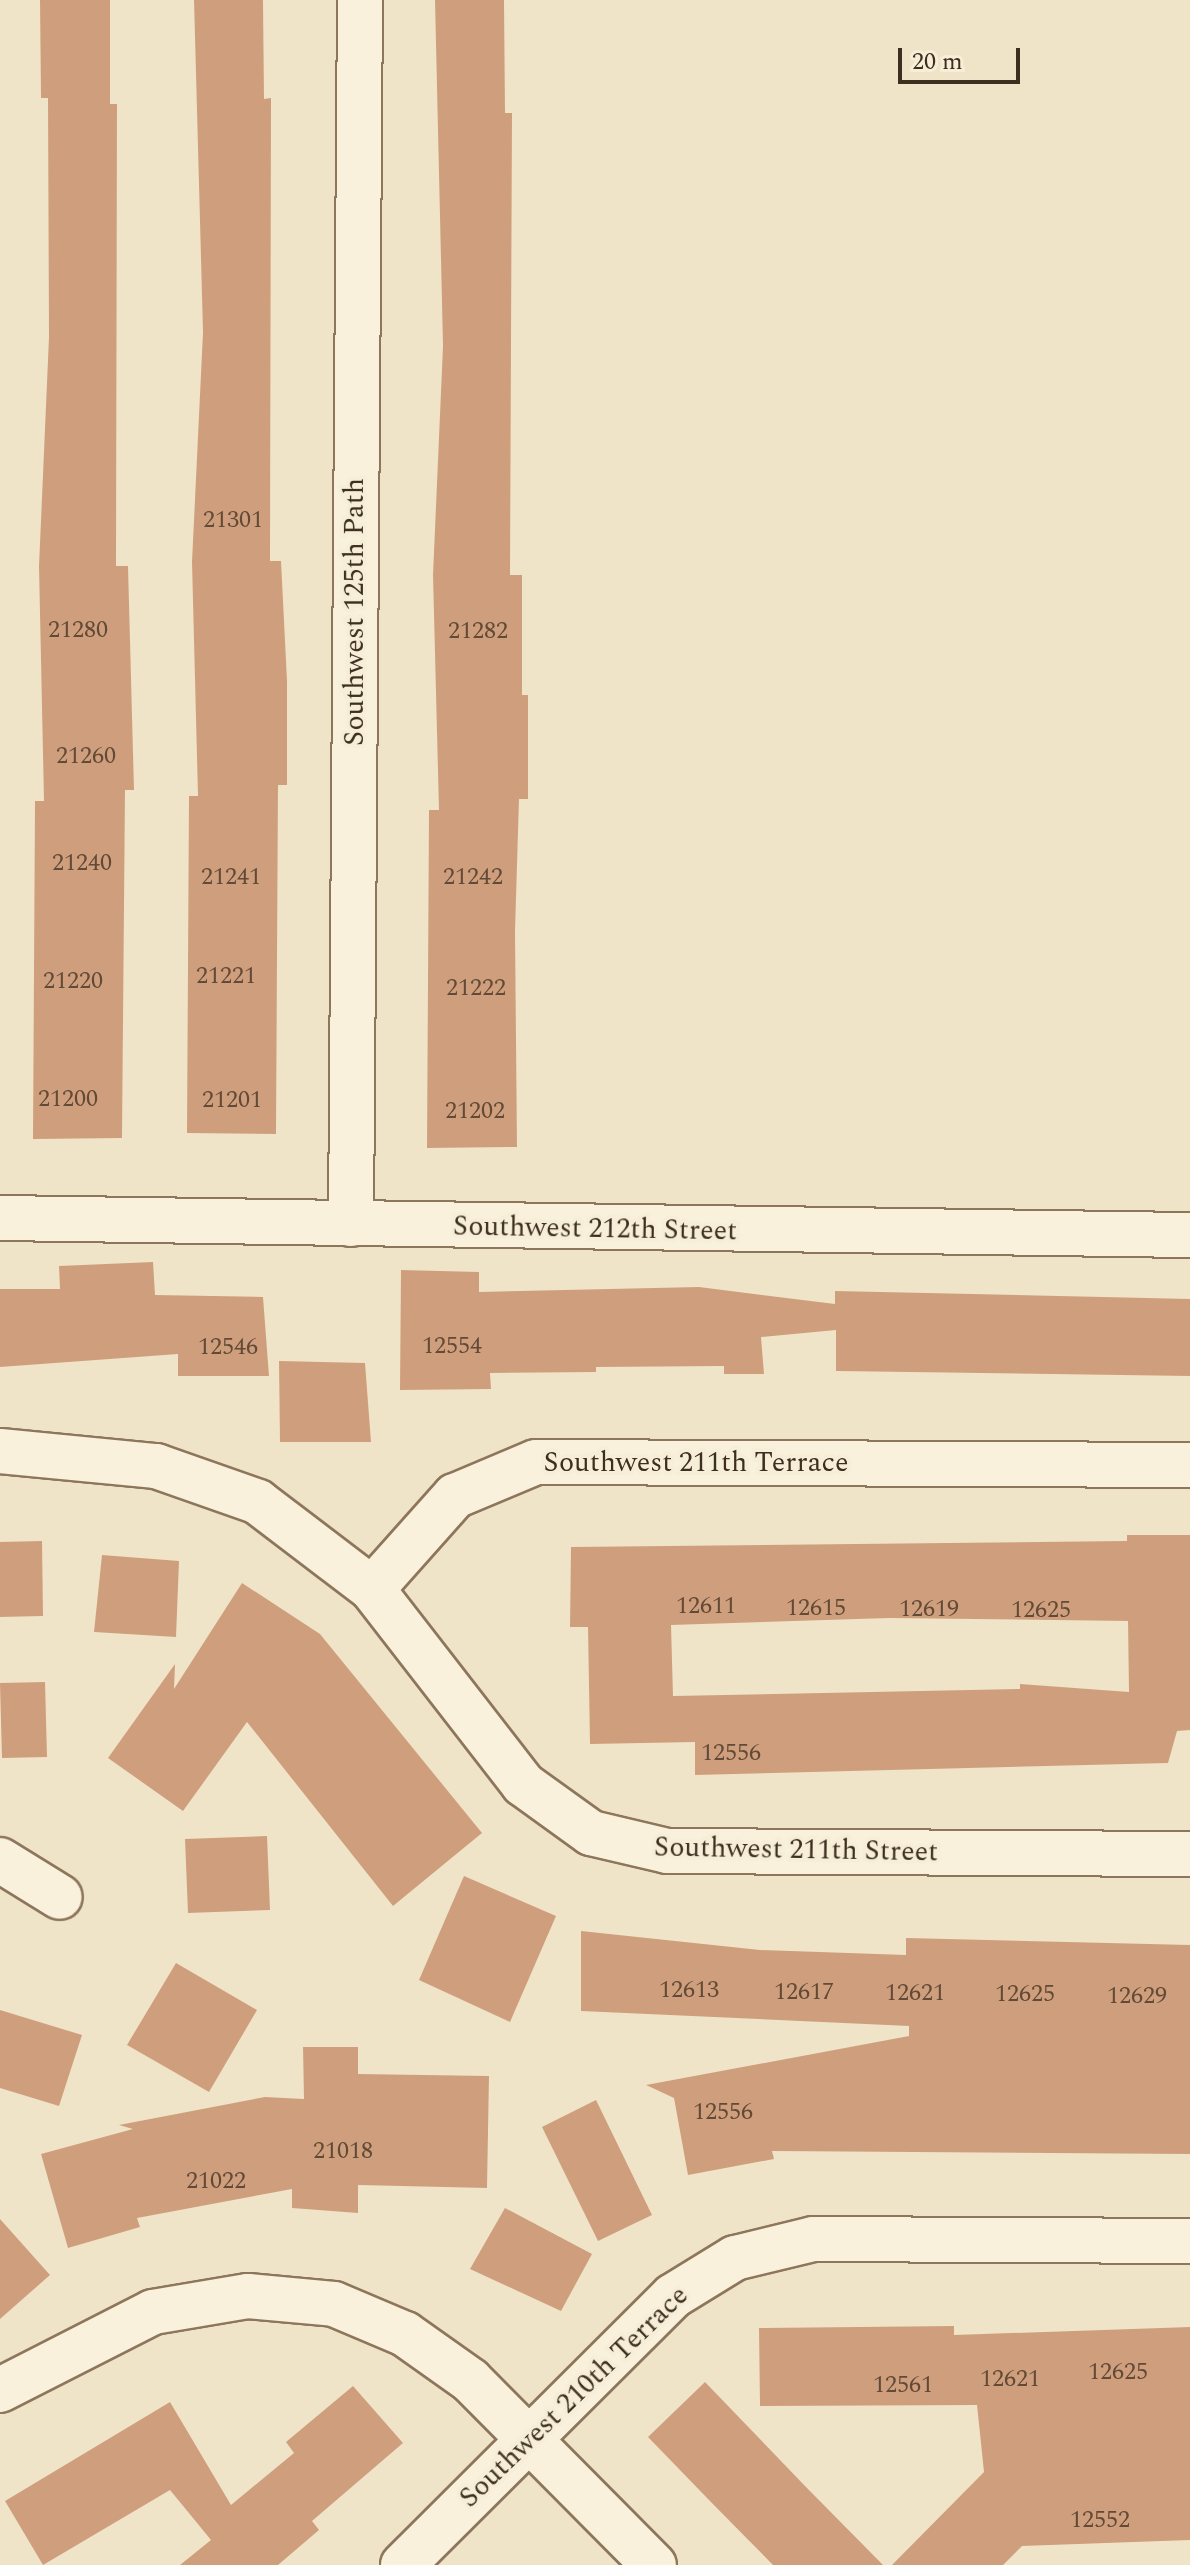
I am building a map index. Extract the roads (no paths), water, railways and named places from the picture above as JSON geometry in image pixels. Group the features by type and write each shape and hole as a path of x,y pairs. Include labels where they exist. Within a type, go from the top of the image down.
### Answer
{"street":[{"name":"Southwest 125th Path","path":"351,1224 360,0"},
{"name":"Southwest 212th Street","path":"0,1218 1190,1235"},
{"path":"0,1451 114,1459 189,1475 258,1502 372,1589"},
{"name":"Southwest 211th Terrace","path":"372,1589 455,1496 536,1462 1190,1465"},
{"name":"Southwest 211th Street","path":"372,1589 523,1784 591,1833 667,1851 1190,1854"},
{"path":"0,1860 60,1897"},
{"name":"Southwest 210th Terrace","path":"403,2565 673,2296 758,2250 813,2239 1190,2241"},
{"path":"0,2390 153,2312 248,2296 334,2304 405,2334 470,2380 654,2565"}]}
